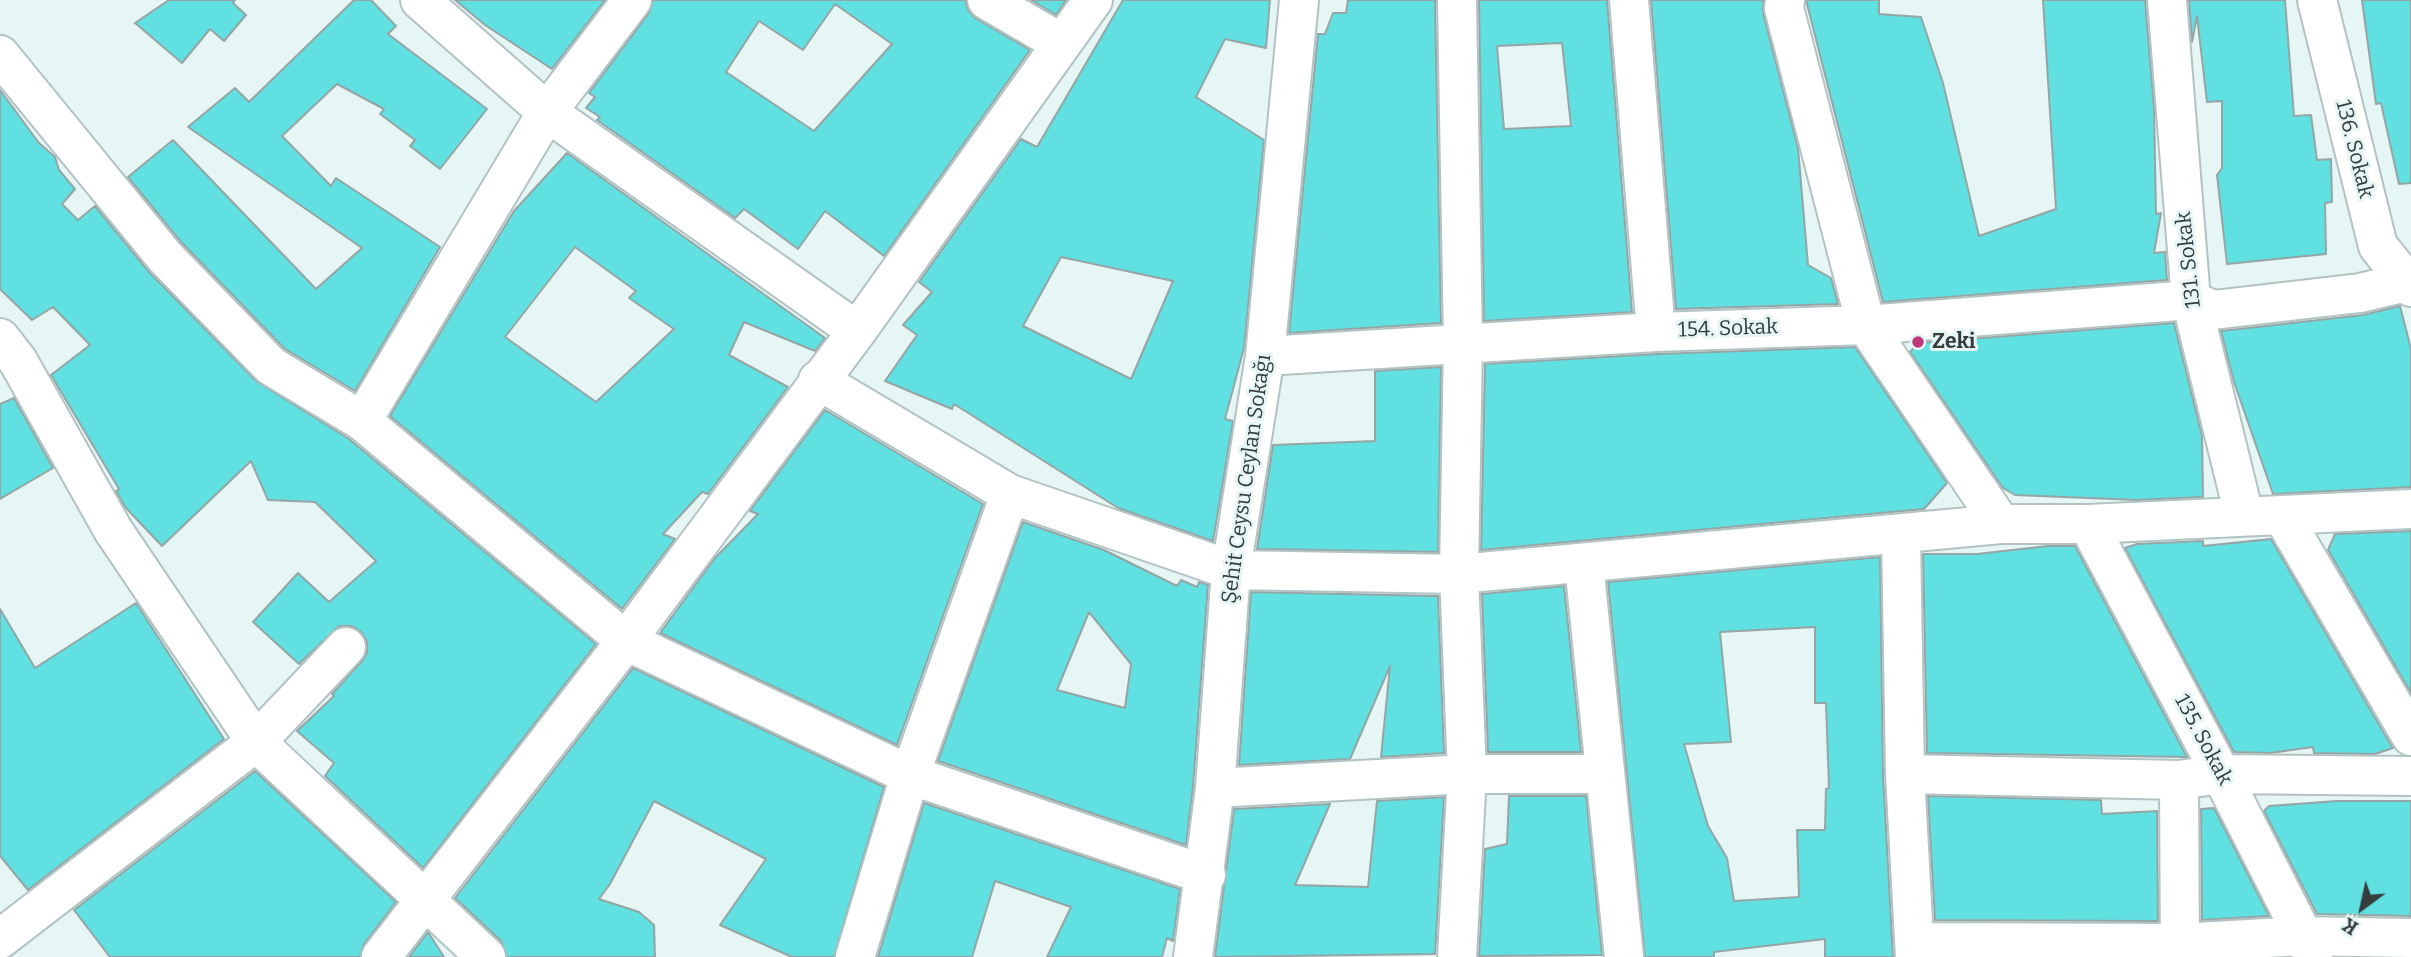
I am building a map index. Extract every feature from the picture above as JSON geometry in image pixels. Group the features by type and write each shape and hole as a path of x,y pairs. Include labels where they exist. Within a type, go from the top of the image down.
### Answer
{"street":[{"path":"420,0 547,112 857,331"},
{"path":"362,421 547,112 632,0"},
{"path":"987,0 1061,43"},
{"path":"381,957 626,641 857,331 1093,0"},
{"name":"Şehit Ceysu Ceylan Sokağı","path":"1193,957 1206,875 1215,788 1231,570 1265,356 1299,0"},
{"path":"1457,0 1463,344 1460,574 1466,774 1457,957"},
{"path":"1629,0 1656,332"},
{"path":"1785,0 1784,8 1866,325 2001,524"},
{"name":"131. Sokak","path":"2167,0 2191,300 2244,515"},
{"name":"136. Sokak","path":"2317,0 2378,247 2410,284"},
{"path":"0,55 165,257 271,366 362,421 626,641 910,775 1206,875"},
{"name":"154. Sokak","path":"1265,356 1656,332 1866,325 2191,300 2213,310 2360,293 2410,284"},
{"path":"0,338 19,361 113,530 256,742 486,957"},
{"path":"818,380 1010,494 1231,570 1460,574 2001,524 2088,524 2411,509"},
{"path":"855,957 910,775 1010,494"},
{"path":"2282,515 2411,736"},
{"name":"135. Sokak","path":"2088,524 2221,774 2307,946"},
{"path":"1901,534 1905,774 1915,950 2180,950 2307,946 2411,938"},
{"path":"1584,564 1625,957"},
{"path":"0,939 256,742 346,648"},
{"path":"1215,788 1466,774 1604,774"},
{"path":"1905,774 2179,780 2221,774 2411,776"},
{"path":"2179,780 2180,950"}],"building":[{"path":"169,0 235,0 233,3 246,15 224,41 210,29 182,63 135,23"},
{"path":"354,0 371,0 396,26 388,34 487,109 440,169 410,146 415,140 380,114 384,109 337,84 282,136 331,186 336,178 440,247 355,391 285,349 181,242 128,177 173,140 316,289 362,248 188,127 235,88 249,102"},
{"path":"455,0 605,0 552,69 485,25"},
{"path":"653,0 965,0 968,10 975,18 1030,50 884,256 825,211 798,249 744,209 735,218 597,120 600,117 586,108 595,97 589,93 649,13","holes":["835,4 892,44 814,131 726,72 759,21 803,50"]},
{"path":"1031,0 1066,0 1056,15"},
{"path":"1123,0 1270,0 1266,48 1225,39 1196,97 1264,140 1244,348 1225,419 1233,421 1213,541 1118,508 954,404 952,409 885,381 917,335 903,325 932,292 919,282 1021,139 1037,147","holes":["1061,257 1173,281 1131,379 1023,326"]},
{"path":"1348,0 1435,0 1441,323 1289,333 1318,34 1325,34 1333,13 1346,13"},
{"path":"1479,0 1607,0 1632,312 1484,321","holes":["1562,43 1571,126 1504,129 1497,46"]},
{"path":"1651,0 1763,0 1763,13 1798,148 1808,265 1831,278 1838,304 1676,309"},
{"path":"1806,0 1879,0 1879,14 1921,17 1943,83 1979,236 2056,209 2043,0 2145,0 2154,108 2156,214 2161,213 2154,253 2165,252 2167,280 1883,302"},
{"path":"2189,0 2285,0 2294,116 2311,115 2317,160 2331,159 2332,202 2325,203 2326,254 2227,264 2217,175 2222,168 2222,101 2207,102 2197,16 2192,42"},
{"path":"2362,0 2411,0 2411,183 2399,184 2381,103 2376,104"},
{"path":"0,90 39,143 55,157 59,170 75,189 62,204 78,220 95,206 149,272 256,381 349,439 596,644 423,868 325,776 334,763 297,731 334,696 332,694 362,661 367,653 367,641 361,632 352,626 339,626 299,664 253,622 298,573 329,602 376,561 315,502 268,500 251,461 162,546 125,507 116,491 119,489 51,375 90,345 53,307 32,320 0,289"},
{"path":"567,153 825,338 815,351 744,322 729,355 788,387 708,494 702,492 663,534 675,539 622,609 390,416 514,211","holes":["575,247 636,291 629,298 674,329 596,402 505,337"]},
{"path":"2400,306 2411,349 2411,487 2273,494 2234,382 2221,331 2363,315"},
{"path":"2174,323 2202,436 2203,497 2137,500 2015,495 2003,488 1910,352 1917,343"},
{"path":"1855,347 1947,483 1924,509 1481,550 1485,364"},
{"path":"1441,367 1438,552 1257,549 1273,445 1375,441 1375,371"},
{"path":"14,398 53,468 0,499 0,404"},
{"path":"825,410 983,504 897,745 660,633 715,558 758,514 750,511"},
{"path":"1023,522 1104,550 1177,586 1181,580 1197,587 1199,582 1208,585 1186,845 938,761","holes":["1089,612 1131,664 1125,708 1057,690"]},
{"path":"2411,531 2411,693 2328,550 2335,534"},
{"path":"2271,539 2393,748 2375,754 2314,753 2313,747 2270,753 2234,752 2125,548 2137,544 2203,541 2203,546"},
{"path":"2048,546 2075,546 2187,757 1927,753 1923,554 1977,554"},
{"path":"1880,557 1883,774 1893,957 1825,957 1825,939 1714,952 1714,957 1645,957 1608,582","holes":["1815,627 1815,703 1826,703 1829,788 1826,789 1825,830 1797,830 1799,897 1734,901 1727,858 1708,826 1684,744 1731,742 1720,632"]},
{"path":"1564,586 1581,752 1488,752 1482,594"},
{"path":"1251,592 1438,596 1444,753 1381,757 1390,666 1350,759 1239,765"},
{"path":"136,603 224,739 28,890 0,856 0,609 35,668"},
{"path":"633,668 884,787 834,957 792,957 720,925 766,859 654,801 610,884 599,899 639,912 654,925 655,957 507,957 501,941 455,898"},
{"path":"255,771 396,902 364,944 360,957 110,957 74,910"},
{"path":"1509,796 1586,796 1602,955 1479,956 1485,849 1507,844"},
{"path":"1928,796 2101,800 2102,814 2157,811 2158,921 1935,920"},
{"path":"1444,797 1435,954 1215,957 1234,809 1330,804 1295,885 1368,887 1377,801"},
{"path":"2337,801 2411,801 2411,916 2317,914 2264,811 2269,806"},
{"path":"924,803 1180,889 1173,941 1167,938 1162,957 1047,957 1071,907 995,881 972,957 878,957"},
{"path":"2214,808 2269,916 2202,920 2201,809"},
{"path":"428,932 444,957 409,957"}],"place":[{"name":"Zeki","path":"1918,342"}]}
